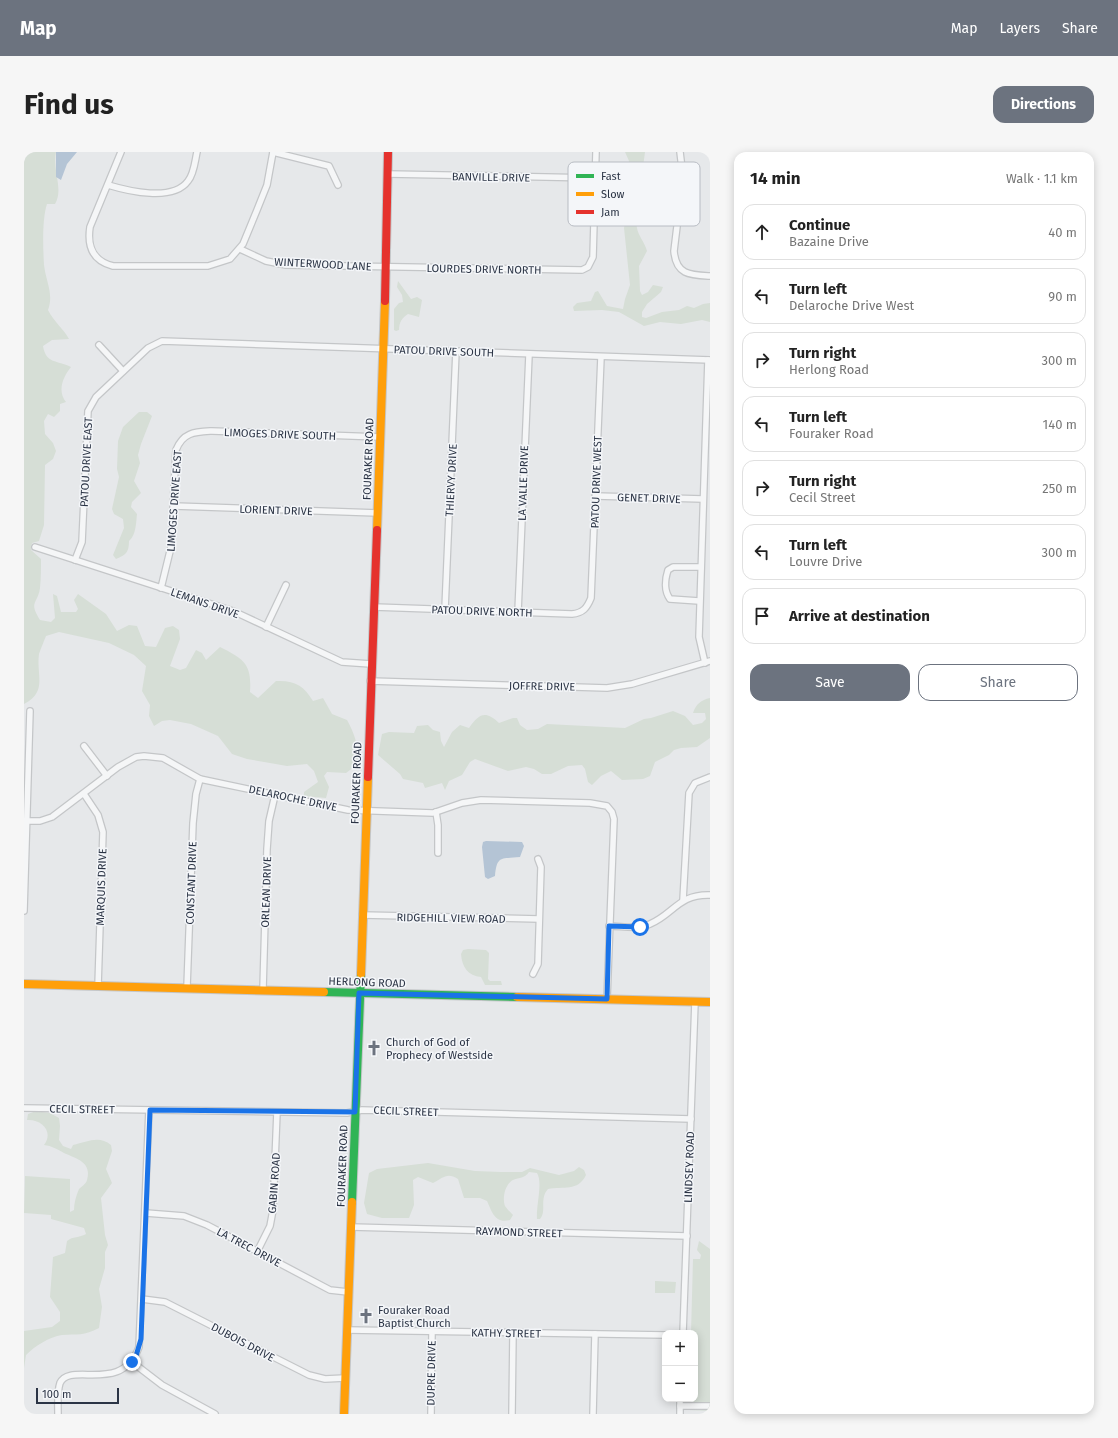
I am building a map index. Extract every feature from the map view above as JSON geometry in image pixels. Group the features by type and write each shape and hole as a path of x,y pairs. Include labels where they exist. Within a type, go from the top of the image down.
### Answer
{"main road":[{"name":"FOURAKER ROAD","path":"344,1414 370,681 384,348 388,152"},
{"name":"HERLONG ROAD","path":"24,984 264,989 359,993 710,1002"}],"street":[{"path":"121,152 90,232 90,247 94,256 100,261 113,266 208,266 224,262 240,248 267,185 273,152 329,166 338,185"},
{"path":"108,184 129,191 146,193 170,192 185,185 191,176 198,152"},
{"path":"596,152 596,162"},
{"path":"680,152 681,162"},
{"name":"BANVILLE DRIVE","path":"388,174 568,177"},
{"name":"LOURDES DRIVE NORTH","path":"385,267 582,270 588,267 593,257 594,226"},
{"path":"677,226 674,251 675,261 678,266 690,274 710,276"},
{"name":"WINTERWOOD LANE","path":"240,248 266,261 286,265 385,267"},
{"name":"PATOU DRIVE EAST","path":"76,560 82,542 88,412 90,404 123,371 154,344 162,341 178,341"},
{"name":"PATOU DRIVE SOUTH","path":"178,341 709,360"},
{"path":"99,345 123,371"},
{"name":"THIERVY DRIVE","path":"446,609 456,351"},
{"name":"LA VALLE DRIVE","path":"518,612 529,354"},
{"name":"PATOU DRIVE WEST","path":"587,607 591,598 601,357"},
{"path":"707,662 698,637 709,360"},
{"name":"LIMOGES DRIVE SOUTH","path":"182,439 192,432 212,431 380,437"},
{"name":"LIMOGES DRIVE EAST","path":"161,588 171,547 176,450 182,439"},
{"name":"GENET DRIVE","path":"596,496 703,499"},
{"name":"LORIENT DRIVE","path":"174,506 378,513"},
{"name":"LEMANS DRIVE","path":"35,547 232,611 342,662 371,664"},
{"path":"699,601 670,599 666,594 666,576 668,570 673,567 701,567"},
{"path":"266,626 286,585"},
{"name":"PATOU DRIVE NORTH","path":"374,607 572,614 580,613 587,607"},
{"name":"JOFFRE DRIVE","path":"370,681 607,688 627,686 707,662"},
{"path":"24,911 25,821 30,711"},
{"path":"84,746 108,776"},
{"name":"DELAROCHE DRIVE","path":"25,821 40,821 52,817 108,776 136,758 150,756 163,758 200,779 334,807 366,810 436,812 462,803 481,800 607,806 614,819 609,926"},
{"path":"684,900 689,793 691,788 699,780 710,777"},
{"name":"CONSTANT DRIVE","path":"187,987 193,823 196,794 200,779"},
{"name":"MARQUIS DRIVE","path":"84,794 98,815 103,832 98,986"},
{"name":"ORLEAN DRIVE","path":"264,989 267,849 269,821 275,795"},
{"path":"436,812 438,825 438,853"},
{"path":"534,974 538,964 541,867 538,859"},
{"path":"607,999 609,926 640,927 649,925 684,900 695,896 710,895"},
{"name":"RIDGEHILL VIEW ROAD","path":"362,915 539,919"},
{"name":"LINDSEY ROAD","path":"683,1330 695,1002"},
{"name":"CECIL STREET","path":"24,1108 278,1112 355,1112 362,1110 691,1119"},
{"path":"58,1414 59,1390 63,1378 68,1375 109,1374 121,1370 132,1362 136,1356 141,1339 150,1110"},
{"name":"GABIN ROAD","path":"257,1252 270,1226 273,1210 278,1112"},
{"name":"LA TREC DRIVE","path":"146,1213 189,1217 330,1290 348,1292"},
{"name":"RAYMOND STREET","path":"351,1226 687,1236"},
{"name":"DUBOIS DRIVE","path":"142,1299 165,1302 309,1376 345,1378"},
{"name":"KATHY STREET","path":"347,1330 662,1335"},
{"name":"DUPRE DRIVE","path":"431,1414 432,1331"},
{"path":"512,1414 513,1333"},
{"path":"593,1414 595,1334"},
{"path":"132,1362 162,1385 215,1414"},
{"path":"680,1402 680,1414"},
{"path":"680,1406 710,1406"}],"shaded area":[{"path":"24,152 56,152 55,166 58,192 55,204 47,204 45,210 43,234 44,265 50,293 50,304 48,310 69,339 52,340 43,346 44,352 49,359 71,367 62,384 63,398 66,402 60,404 60,411 54,417 48,414 44,421 45,434 53,443 56,451 53,459 45,465 44,525 39,541 32,543 31,550 41,559 40,588 34,606 36,614 40,620 51,622 55,618 53,594 57,596 61,612 76,612 78,609 74,600 78,594 106,614 117,631 129,625 137,626 145,646 156,647 165,628 173,626 179,630 180,639 170,666 180,670 186,668 196,650 202,653 206,660 220,647 241,659 245,664 250,675 250,692 258,698 276,681 283,681 298,685 306,691 313,701 323,698 332,714 347,720 356,741 358,752 358,764 346,773 327,772 324,776 329,787 326,798 304,796 304,792 318,782 314,771 307,764 287,766 247,759 232,754 218,736 191,724 170,720 162,721 154,726 149,716 150,705 142,691 146,666 134,655 109,643 59,632 46,636 39,654 39,688 36,694 24,704"},
{"path":"625,152 645,152 644,162 629,161"},
{"path":"624,226 637,226 647,251 639,266 640,291 642,295 648,292 653,285 663,287 661,292 647,304 642,312 642,317 646,318 662,312 679,310 687,306 694,308 710,303 710,322 702,320 681,324 660,322 644,326 619,312 602,310 574,311 573,307 577,303 591,301 595,292 598,291 607,306 623,309 630,285"},
{"path":"398,281 411,299 417,297 422,300 419,317 408,314 401,320 399,330 396,331 394,330 394,309 399,303 403,302 402,295 397,287"},
{"path":"139,412 147,412 152,416 141,444 138,455 140,463 134,481 141,493 132,502 131,507 137,514 136,525 129,541 128,550 125,554 116,559 113,555 124,528 123,519 114,514 112,509 119,477 117,469 118,441 123,427"},
{"path":"710,698 710,738 697,747 674,750 669,755 655,762 650,776 643,779 622,780 611,771 601,776 592,785 588,782 585,769 582,765 568,766 551,774 542,774 534,769 526,767 508,771 475,759 470,762 462,775 449,781 445,790 442,783 425,788 423,783 403,779 400,774 378,755 382,734 389,732 414,733 417,726 428,725 433,730 440,732 441,741 444,747 452,732 460,725 469,728 476,719 482,715 490,716 499,723 517,718 520,725 527,730 538,729 547,724 625,728 644,719 673,711 685,716 693,725 702,723 706,719 705,713 693,713 699,703"},
{"path":"463,950 486,950 489,953 488,979 490,981 501,981 502,985 485,985 481,977 473,975 466,970 461,954"},
{"path":"36,1111 50,1113 59,1118 59,1140 63,1146 71,1149 73,1145 97,1140 102,1140 111,1145 112,1151 106,1169 112,1183 101,1198 105,1235 108,1245 105,1252 105,1268 99,1289 102,1307 99,1328 85,1333 57,1336 42,1342 26,1355 24,1368 24,1331 52,1327 60,1321 60,1312 50,1297 53,1257 65,1253 67,1241 69,1239 86,1234 84,1228 51,1219 51,1215 24,1213 25,1176 70,1179 70,1212 74,1210 79,1189 85,1184 88,1174 85,1165 78,1159 50,1146 44,1145 48,1135 45,1127 42,1124 32,1120 27,1120 28,1114"},
{"path":"428,1163 475,1171 522,1172 530,1168 559,1175 574,1171 579,1167 584,1170 586,1175 579,1184 574,1186 548,1189 545,1193 543,1212 540,1219 537,1219 539,1177 537,1173 529,1172 524,1177 510,1182 506,1188 504,1203 513,1215 510,1220 505,1221 497,1219 487,1201 480,1198 464,1198 458,1179 451,1176 445,1176 433,1183 418,1177 413,1180 414,1205 409,1218 382,1218 367,1214 364,1203 369,1173 377,1169"},
{"path":"699,1241 710,1249 710,1411 689,1410 689,1402 698,1402 698,1330 691,1330 693,1259 700,1259 701,1255 697,1250"},
{"path":"655,1281 676,1282 675,1293 655,1293"}],"water":[{"path":"56,152 77,152 67,164 61,180 56,177"},
{"path":"483,842 522,842 524,846 520,857 501,859 497,864 495,876 488,879 485,877 482,847"}],"traffic: fast":[{"path":"352,1202 361,974"},
{"path":"324,992 517,997"}],"traffic: slow":[{"path":"377,530 385,301"},
{"path":"361,974 368,777"},
{"path":"24,984 324,992"},
{"path":"517,997 710,1002"},
{"path":"344,1414 352,1202"}],"traffic: jam":[{"path":"385,301 388,152"},
{"path":"368,777 377,530"}],"place":[{"name":"Church of God of Prophecy of Westside","path":"374,1048"},
{"name":"Fouraker Road Baptist Church","path":"366,1316"}],"route":[{"path":"132,1362 136,1356 141,1339 150,1110 355,1112 359,993 607,999 609,926 640,927"}]}
